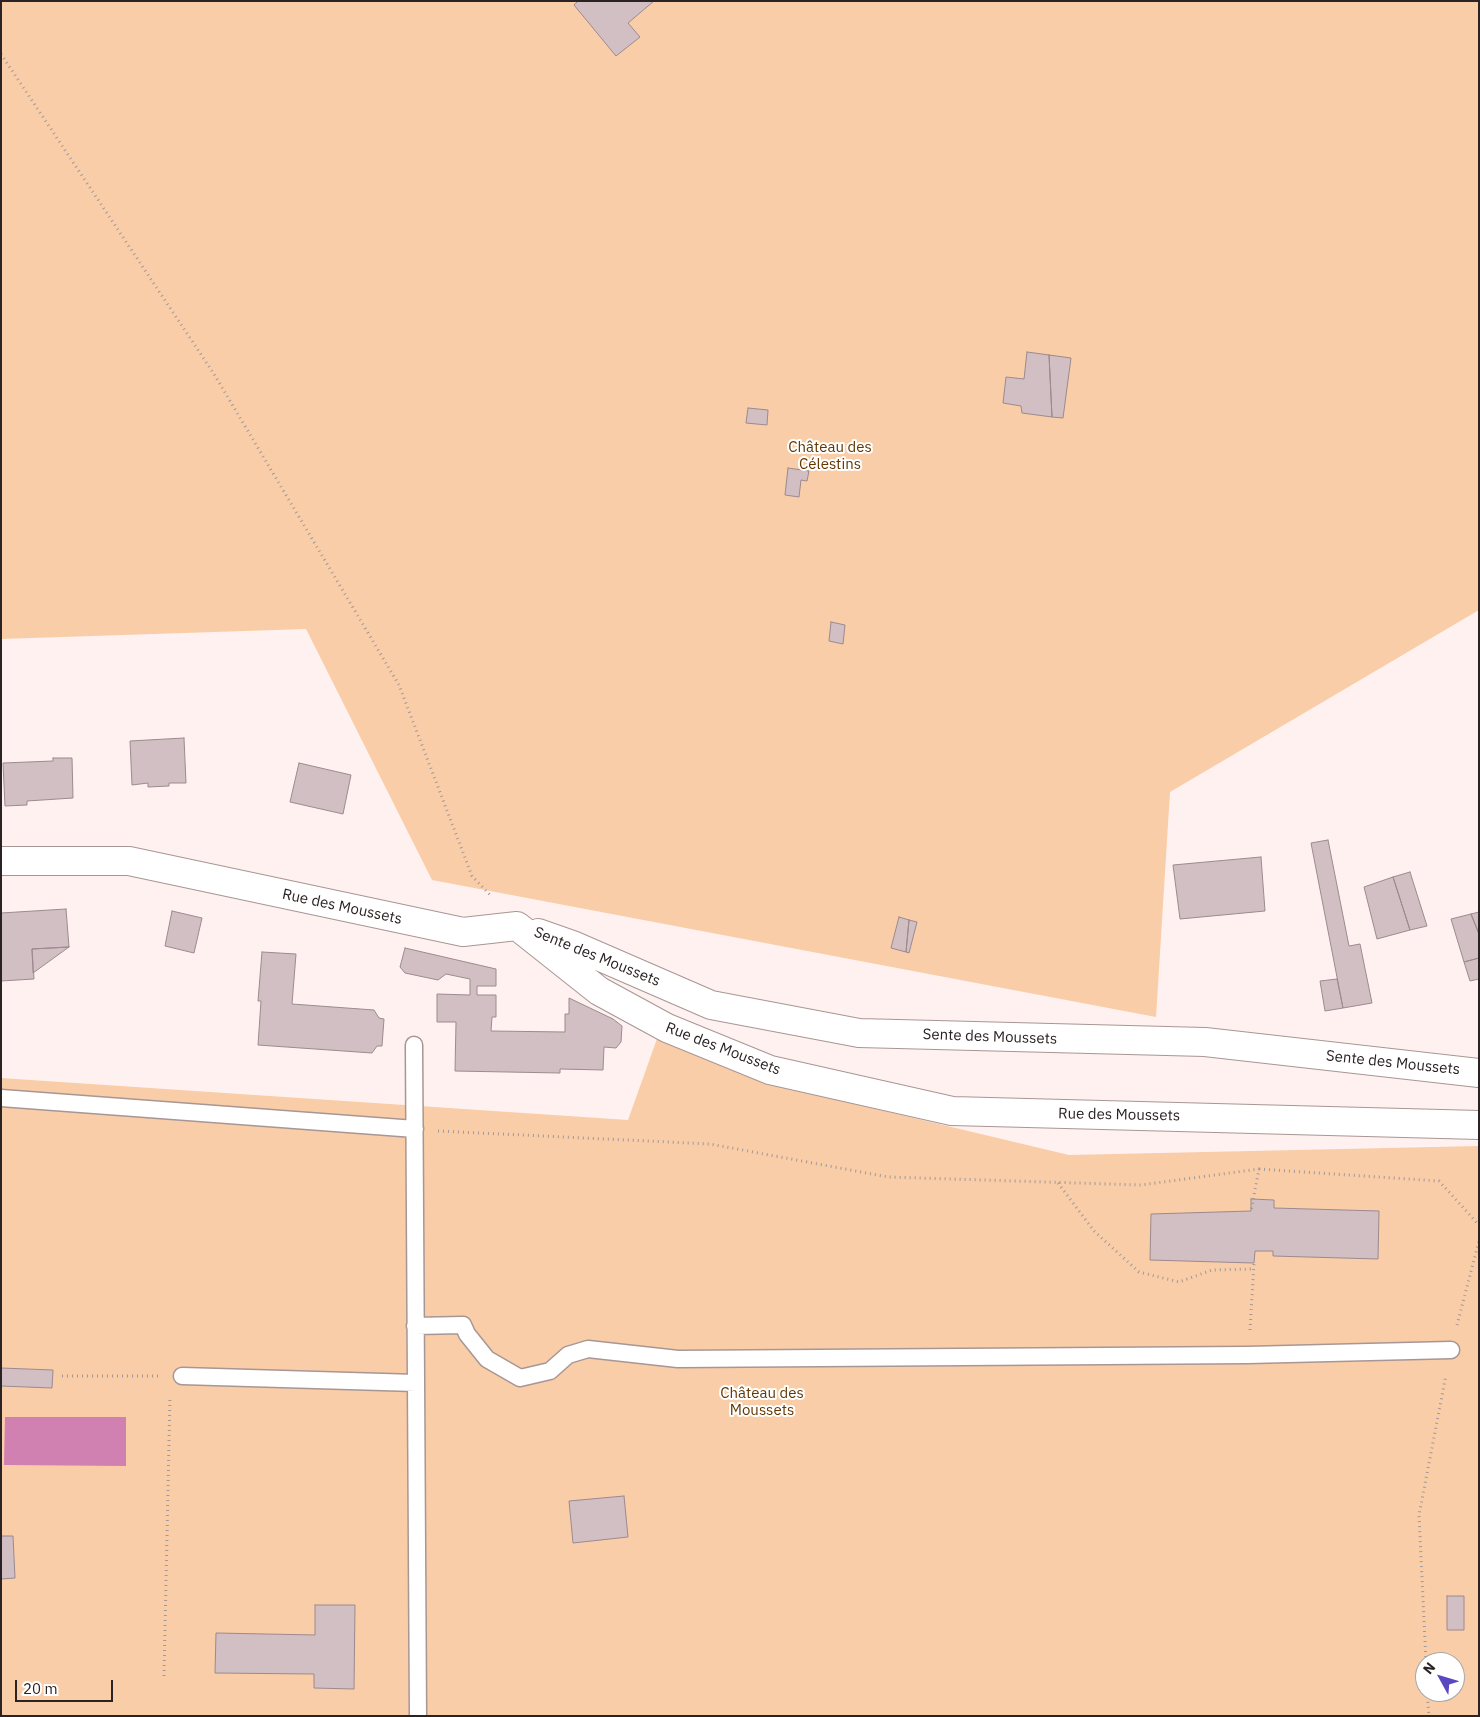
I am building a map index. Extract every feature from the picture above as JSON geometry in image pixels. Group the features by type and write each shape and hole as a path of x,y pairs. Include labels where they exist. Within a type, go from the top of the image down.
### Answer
{"street":[{"name":"Rue des Moussets","path":"1,860 129,862 463,932 517,926 599,991 667,1028 770,1070 952,1111 1479,1125"},
{"name":"Sente des Moussets","path":"517,926 575,946 711,1005 859,1033 1205,1042 1479,1073"}],"lane":[{"path":"414,1045 418,1716"},
{"path":"1,1098 415,1130"},
{"path":"415,1326 463,1325 467,1334 487,1359 520,1378 550,1371 568,1355 588,1350 678,1359 1248,1355 1451,1350"},
{"path":"176,1376 416,1383"}],"path":[{"path":"1,54 224,390 398,685 472,876 517,926"},
{"path":"415,1130 710,1144 888,1177 1141,1185 1259,1169 1439,1181 1479,1225"},
{"path":"1251,1211 1259,1169"},
{"path":"1058,1182 1094,1231 1139,1272 1179,1282 1212,1270 1254,1269"},
{"path":"1426,1652 1419,1515 1451,1350 1479,1241"},
{"path":"1248,1355 1254,1262"},
{"path":"62,1376 176,1376 164,1676"},
{"path":"1427,1702 1428,1716"}],"green space":[{"name":"Château des Célestins","path":"1,1 1479,1 1479,610 1170,792 1156,1017 432,880 306,629 1,639"},
{"name":"Château des Moussets","path":"658,1036 813,1094 1069,1155 1479,1146 1479,1716 1,1716 1,1078 628,1120"}],"shaded area":[{"path":"5,1417 126,1417 126,1466 4,1465"}],"building":[{"path":"578,1 654,1 628,23 640,37 616,56 574,5"},
{"path":"1027,352 1049,355 1052,417 1022,413 1021,406 1003,403 1006,377 1024,379"},
{"path":"1049,355 1071,358 1063,418 1052,417"},
{"path":"748,408 768,410 767,425 746,423"},
{"path":"788,468 809,471 807,481 801,480 799,497 785,495"},
{"path":"831,622 845,625 843,644 829,641"},
{"path":"184,738 186,783 169,783 169,786 148,787 148,783 132,785 130,741"},
{"path":"53,758 72,758 73,798 27,801 27,805 5,806 3,763 53,761"},
{"path":"299,763 351,775 343,814 290,802"},
{"path":"1328,840 1349,946 1360,944 1372,1003 1343,1008 1311,843"},
{"path":"1261,857 1265,911 1180,919 1173,865"},
{"path":"1410,872 1427,926 1410,930 1393,877"},
{"path":"1393,877 1410,930 1377,939 1364,887"},
{"path":"66,909 69,947 32,949 34,979 1,981 1,913"},
{"path":"172,911 202,918 194,953 165,946"},
{"path":"1479,912 1479,934 1471,914"},
{"path":"1471,914 1479,934 1479,958 1464,962 1451,919"},
{"path":"899,917 909,920 906,952 891,948"},
{"path":"909,920 917,922 909,953 906,952"},
{"path":"69,947 33,973 32,949"},
{"path":"405,948 496,969 496,986 477,986 477,995 496,995 496,1017 492,1017 491,1031 565,1032 565,1014 569,1014 569,998 613,1019 622,1026 621,1042 616,1048 604,1047 603,1070 560,1069 560,1073 455,1071 456,1022 437,1022 437,994 470,995 470,979 446,974 438,980 405,973 400,967"},
{"path":"262,952 296,954 292,1004 374,1010 379,1018 384,1019 382,1046 377,1046 372,1053 258,1045 261,1001 258,1001"},
{"path":"1479,958 1479,979 1470,981 1464,962"},
{"path":"1337,979 1343,1008 1325,1011 1320,981"},
{"path":"1251,1199 1274,1200 1274,1208 1379,1211 1378,1259 1273,1256 1273,1251 1255,1251 1254,1263 1150,1260 1151,1214 1251,1211"},
{"path":"1,1368 53,1370 52,1388 1,1386"},
{"path":"624,1496 628,1537 573,1543 569,1501"},
{"path":"1,1536 13,1536 15,1578 1,1579"},
{"path":"1447,1596 1464,1596 1464,1630 1447,1630"},
{"path":"315,1605 355,1605 354,1689 314,1688 314,1674 215,1673 216,1633 315,1635"}]}
